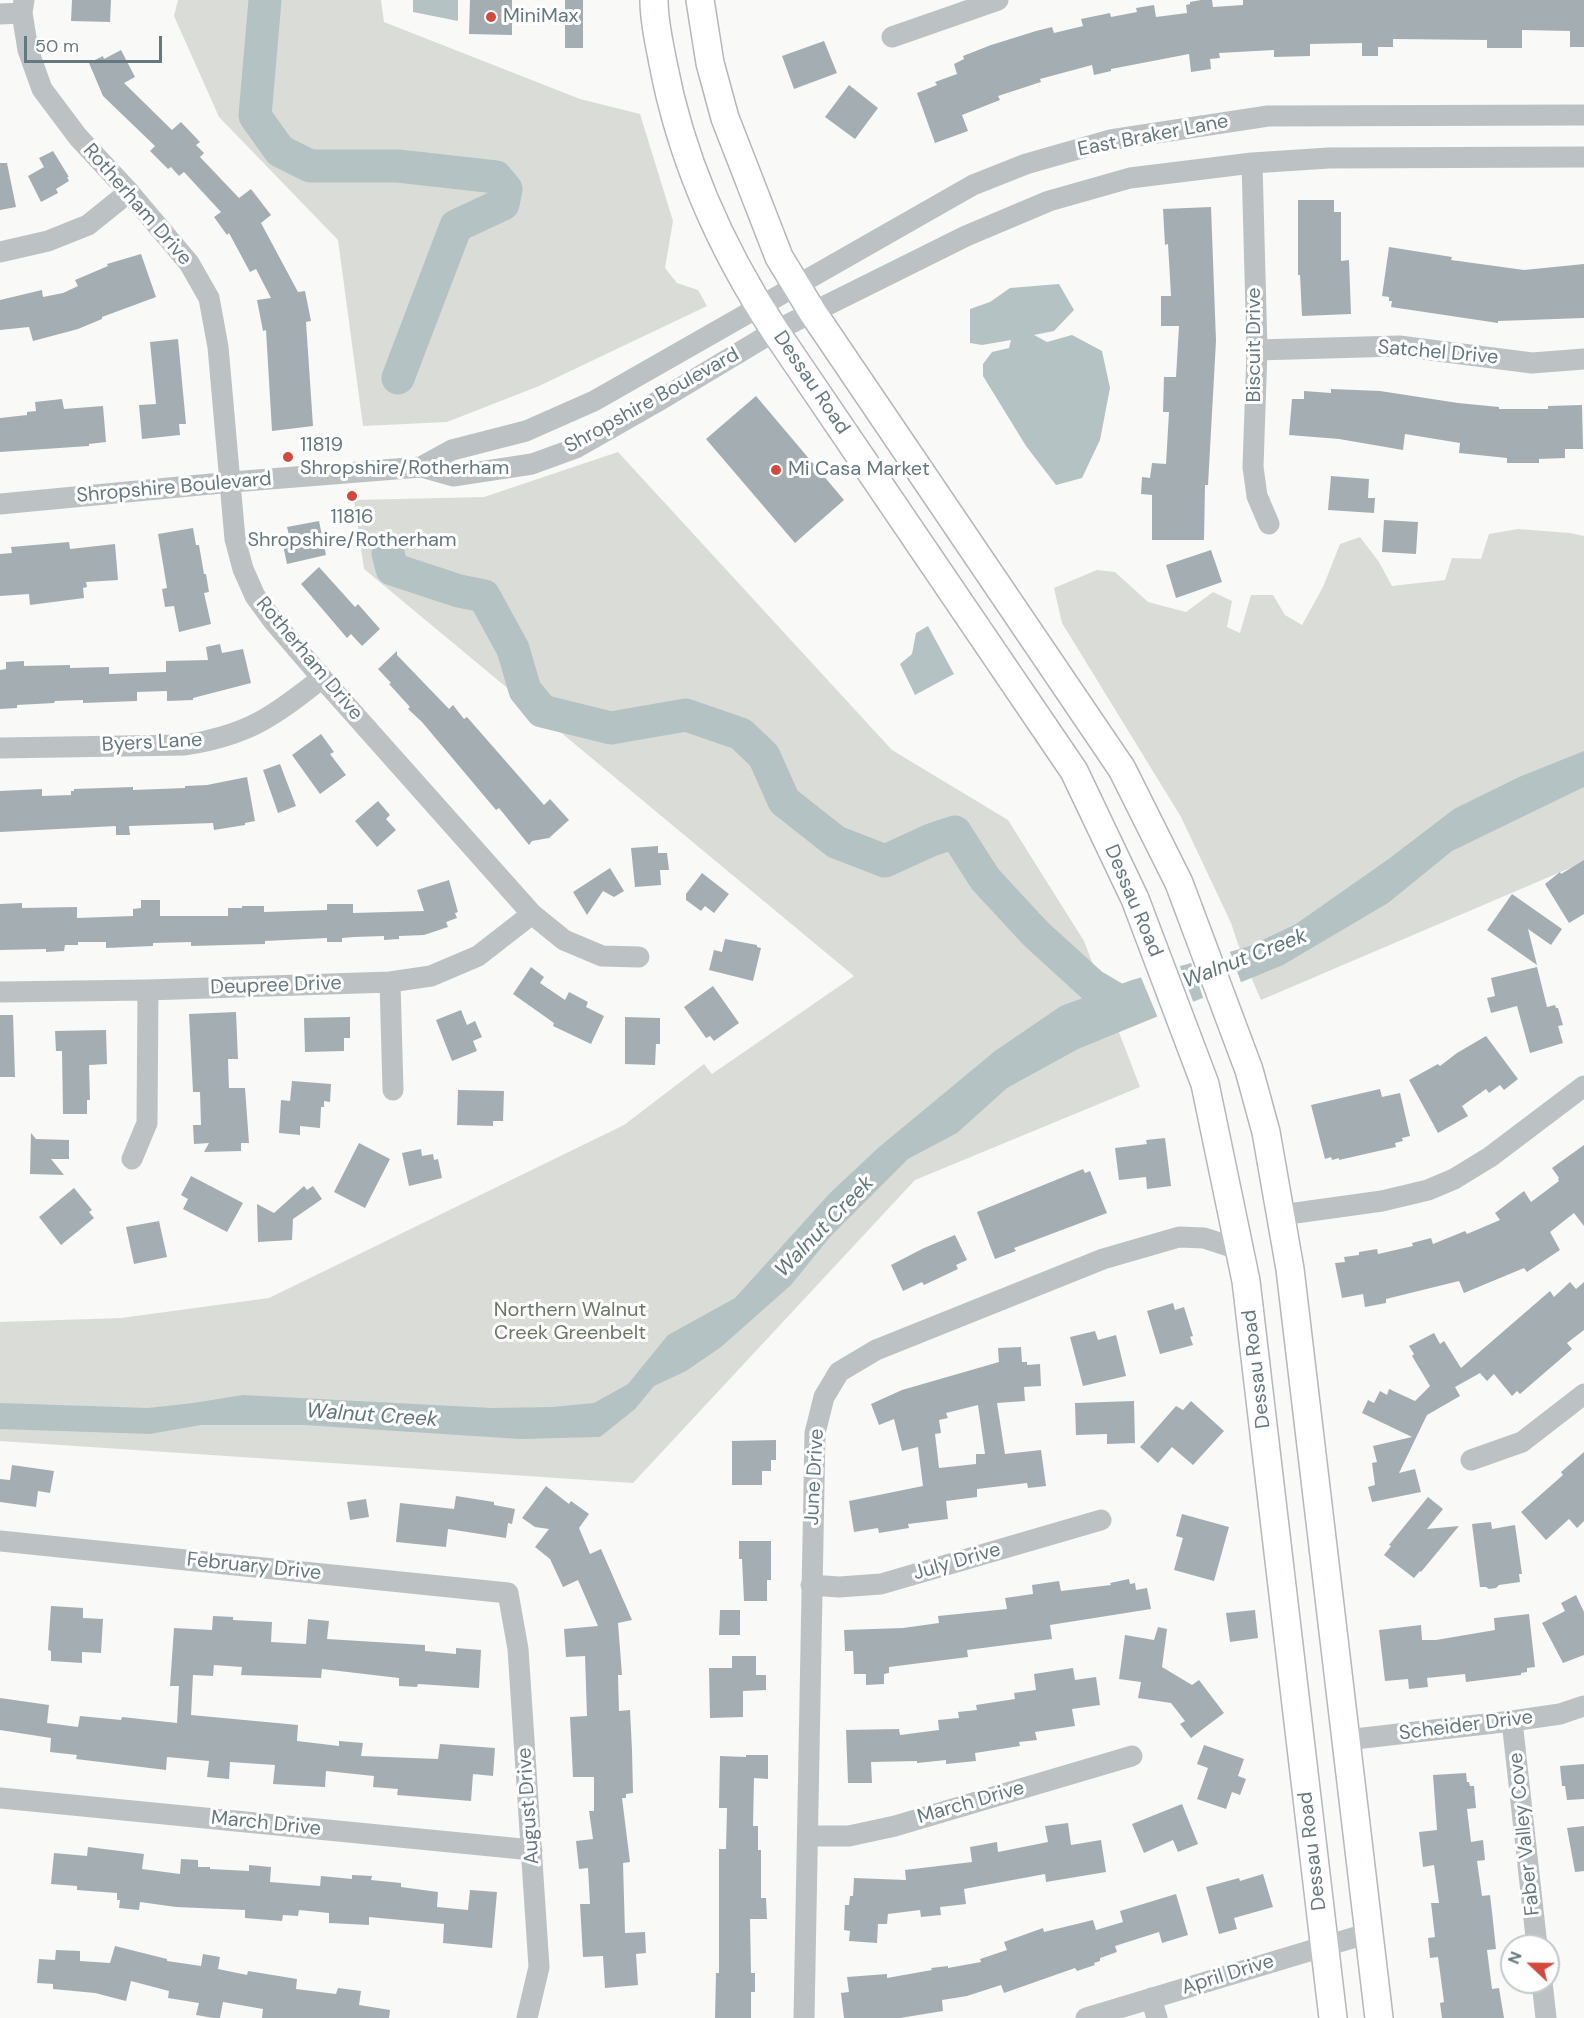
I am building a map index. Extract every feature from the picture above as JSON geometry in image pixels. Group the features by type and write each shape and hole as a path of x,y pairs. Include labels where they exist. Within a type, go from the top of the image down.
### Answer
{"main road":[{"name":"Dessau Road","path":"654,0 654,18 665,77 681,142 706,206 759,307 1074,771 1135,899 1205,1084 1241,1250 1333,2018"},
{"name":"Dessau Road","path":"700,0 710,63 725,118 779,257 813,313 1122,769 1179,883 1249,1070 1266,1132 1290,1269 1379,2018"}],"street":[{"path":"892,37 992,1"},
{"path":"0,14 23,6"},
{"name":"Rotherham Drive","path":"23,6 28,50 42,89 78,137 129,192 189,263 209,298 218,347 232,482 235,539 243,569 255,596 322,678 532,914 564,940 602,956 639,957"},
{"name":"East Braker Lane","path":"759,307 973,185 1026,164 1110,140 1268,116 1584,115"},
{"name":"East Braker Lane","path":"775,331 966,236 1049,201 1130,178 1252,163 1329,158 1584,157"},
{"name":"Biscuit Drive","path":"1252,163 1257,350 1253,467 1257,496 1269,524"},
{"path":"0,252 48,242 88,225 129,192"},
{"name":"Shropshire Boulevard","path":"420,467 452,450 526,431 594,401 759,307"},
{"name":"Shropshire Boulevard","path":"0,504 420,467 453,476 532,464 576,448 655,404 775,331"},
{"name":"Satchel Drive","path":"1257,350 1399,346 1532,363 1584,358"},
{"name":"Byers Lane","path":"0,748 185,745 208,741 235,734 258,724 284,708 322,678"},
{"name":"Deupree Drive","path":"0,992 390,982 431,976 478,956 532,914"},
{"path":"390,982 393,1090"},
{"path":"132,1159 147,1123 148,990"},
{"path":"1281,1215 1382,1201 1428,1191 1454,1179 1490,1156 1584,1086"},
{"name":"June Drive","path":"804,2018 815,1433 824,1397 839,1372 876,1350 1114,1256 1179,1237 1204,1238 1241,1250"},
{"path":"1471,1460 1522,1442 1584,1394"},
{"name":"July Drive","path":"811,1585 839,1587 880,1584 1101,1520"},
{"name":"February Drive","path":"0,1541 508,1593"},
{"name":"August Drive","path":"508,1593 518,1649 539,1967 527,2018"},
{"name":"Scheider Drive","path":"1346,1740 1512,1721 1560,1714 1584,1706"},
{"name":"Faber Valley Cove","path":"1512,1721 1537,1934"},
{"name":"March Drive","path":"808,1836 849,1836 895,1826 1132,1756"},
{"name":"March Drive","path":"0,1798 532,1850"},
{"name":"April Drive","path":"1086,2018 1154,2008 1324,1946 1369,1933"},
{"path":"1543,1994 1546,2018"}],"green space":[{"path":"178,0 381,0 384,22 580,99 640,114 673,221 665,268 677,283 698,290 707,306 539,386 447,422 363,426 338,240 219,117 174,16"},
{"name":"Northern Walnut Creek Greenbelt","path":"618,452 892,750 1008,820 1084,941 1140,1087 915,1180 633,1483 0,1441 0,1322 121,1318 269,1298 624,1125 704,1064 712,1074 854,976 364,569 354,500 484,497"},
{"path":"1518,529 1584,536 1584,862 1261,1000 1231,923 1181,817 1062,623 1054,588 1097,570 1115,572 1148,602 1186,612 1213,592 1232,601 1227,627 1240,633 1251,595 1273,595 1285,615 1302,625 1323,587 1340,544 1360,537 1379,562 1392,586 1445,580 1452,558 1481,559 1489,534"}],"water":[{"path":"413,0 458,0 458,21 413,12"},
{"path":"1059,284 1074,310 1054,331 1034,335 1047,342 1072,335 1102,351 1110,388 1100,440 1082,478 1056,485 1026,446 983,376 983,364 992,352 1009,348 1011,340 982,345 970,343 970,309 990,302 1010,288"},
{"path":"928,626 954,674 915,695 900,664 912,654 916,633"},
{"name":"Walnut Creek","path":"1584,751 1584,787 1452,851 1388,903 1283,965 1078,1049 1007,1088 957,1133 908,1159 830,1237 791,1285 721,1347 686,1371 654,1386 635,1409 600,1437 520,1439 304,1425 201,1425 150,1434 0,1429 0,1403 148,1408 243,1395 492,1408 552,1407 594,1403 628,1384 668,1335 735,1298 830,1193 878,1148 995,1051 1061,1006 1132,980 1250,946 1296,924 1390,858 1454,809 1519,777"}],"pier":[{"path":"1229,949 1242,985 1204,1000 1190,960"},
{"path":"1179,964 1194,1004 1158,1018 1140,975"}],"building":[{"path":"72,0 111,0 110,22 71,21"},
{"name":"MiniMax","path":"470,0 512,0 512,35 469,34"},
{"path":"565,0 583,0 583,48 565,48"},
{"path":"1201,0 1212,0 1213,7 1243,5 1243,0 1584,0 1584,47 1570,47 1570,31 1522,30 1522,48 1487,48 1487,40 1393,39 1393,47 1378,47 1378,56 1362,56 1362,43 1310,44 1310,56 1274,57 1274,50 1219,53 1220,58 1210,59 1211,69 1191,72 1189,54 1111,69 1111,71 1094,75 1092,65 1040,79 1041,82 998,96 1000,100 962,115 968,131 935,143 917,93 937,85 935,82 957,74 954,64 964,59 963,56 1036,31 1052,27 1054,33 1083,26 1081,19 1110,13 1111,17 1137,12 1136,8 1154,5 1156,17 1187,13 1186,5"},
{"path":"824,41 837,73 794,89 782,56"},
{"path":"121,50 135,77 124,83 172,130 181,122 200,142 196,145 204,153 200,157 239,198 251,189 271,215 261,223 298,292 305,291 311,321 306,322 313,426 272,431 266,330 263,331 257,300 271,298 256,269 250,272 229,233 227,235 214,217 221,212 184,172 179,176 171,167 168,169 150,151 155,146 103,96 89,63 103,56 104,59"},
{"path":"849,85 878,108 855,139 825,117"},
{"path":"53,151 69,177 67,177 69,181 56,189 58,193 41,202 28,176 44,167 39,158"},
{"path":"0,163 7,163 16,207 0,210"},
{"path":"1298,200 1334,200 1334,212 1341,212 1341,261 1349,260 1351,314 1302,316 1300,275 1298,275"},
{"path":"1211,207 1216,341 1208,485 1205,485 1204,540 1152,540 1152,495 1141,494 1142,477 1150,478 1152,463 1166,464 1169,412 1163,412 1164,377 1176,377 1179,326 1161,326 1161,296 1171,296 1163,209"},
{"path":"1389,247 1452,257 1451,260 1524,270 1584,264 1584,318 1498,321 1498,323 1391,307 1392,301 1389,301 1389,297 1382,296"},
{"path":"141,254 156,297 102,317 78,329 33,341 29,327 0,330 0,300 42,290 43,297 63,293 78,286 75,280 108,266 107,264"},
{"path":"178,339 186,424 179,424 180,435 142,439 139,405 156,404 150,342"},
{"path":"1331,389 1380,391 1499,407 1499,409 1548,409 1548,406 1582,405 1583,449 1565,449 1565,458 1539,459 1539,463 1507,463 1507,458 1459,453 1460,443 1405,434 1403,450 1339,439 1289,435 1292,399 1304,399 1304,391 1331,393"},
{"name":"Mi Casa Market","path":"756,396 844,500 795,543 706,439"},
{"path":"62,399 64,409 103,406 106,442 89,444 89,446 0,452 0,418 27,415 27,412 36,411 35,402"},
{"path":"1331,476 1369,479 1368,498 1375,498 1374,513 1328,510"},
{"path":"1384,520 1418,522 1416,554 1382,552"},
{"path":"319,521 326,555 287,564 283,545 291,543 287,527"},
{"path":"193,528 196,545 199,545 204,574 206,574 209,592 204,593 211,624 179,632 174,606 165,607 162,589 167,588 158,534"},
{"path":"69,542 70,549 115,544 118,580 86,582 87,587 83,588 84,598 30,605 29,594 0,596 0,554 12,553 11,547"},
{"path":"1211,550 1222,582 1176,598 1166,565"},
{"path":"319,567 355,607 358,604 380,629 362,646 351,634 347,638 301,584"},
{"path":"220,644 222,653 243,649 251,683 193,698 193,700 167,701 167,691 137,692 137,701 83,703 83,700 55,701 54,703 17,705 17,708 0,709 0,670 6,669 6,662 24,661 24,666 109,667 109,674 166,672 166,661 208,660 206,647"},
{"path":"397,651 397,655 449,709 453,705 464,719 467,717 544,805 550,799 569,820 549,838 532,841 529,845 499,808 496,810 422,722 408,709 410,707 378,669"},
{"path":"321,734 334,752 330,754 346,775 320,794 292,755"},
{"path":"280,764 296,806 278,813 263,770"},
{"path":"247,777 255,821 245,823 245,825 214,830 213,823 129,826 130,835 116,835 116,826 0,832 0,791 42,789 42,796 71,795 74,789 185,788 185,786 207,785"},
{"path":"378,801 390,815 386,819 396,830 377,847 355,821"},
{"path":"658,846 658,853 667,853 669,870 660,870 661,885 635,887 631,848"},
{"path":"1584,860 1584,914 1569,923 1545,884 1560,872 1561,874"},
{"path":"610,868 624,891 614,897 603,891 587,915 573,892"},
{"path":"702,873 729,894 714,913 705,906 701,911 686,900 686,894"},
{"path":"449,880 458,912 455,913 457,918 446,922 448,927 424,935 399,936 399,939 384,940 384,936 354,937 342,938 342,942 327,942 327,938 265,941 265,944 191,946 191,942 153,943 153,946 106,948 106,942 78,942 78,945 65,945 64,951 0,950 0,904 22,903 22,908 77,907 77,918 133,916 133,909 141,908 141,900 160,900 160,916 228,916 228,908 242,908 242,906 264,906 264,912 327,910 327,904 353,904 353,913 424,911 417,890"},
{"path":"1512,894 1562,929 1551,945 1528,929 1537,965 1487,930"},
{"path":"725,939 757,945 761,948 753,981 709,970 714,950 722,952"},
{"path":"531,967 544,977 540,983 565,1000 569,992 588,1002 586,1007 604,1016 591,1044 553,1026 554,1023 513,994"},
{"path":"1537,967 1547,1007 1555,1005 1558,1008 1563,1025 1558,1026 1563,1043 1530,1053 1517,1006 1491,1013 1487,998 1495,996 1491,978"},
{"path":"713,986 739,1023 714,1041 710,1036 706,1038 684,1007"},
{"path":"461,1010 467,1025 475,1021 482,1037 473,1041 477,1051 452,1061 436,1020"},
{"path":"236,1012 238,1059 228,1059 229,1088 245,1088 249,1143 241,1143 241,1151 204,1152 209,1143 194,1144 193,1125 201,1125 200,1092 193,1092 189,1014"},
{"path":"0,1015 13,1015 15,1077 0,1077"},
{"path":"350,1017 350,1038 344,1038 344,1051 305,1052 304,1018"},
{"path":"625,1017 660,1018 660,1044 656,1044 655,1065 625,1064"},
{"path":"106,1030 107,1064 89,1065 90,1100 87,1100 87,1114 63,1114 62,1051 56,1051 55,1031"},
{"path":"1486,1036 1518,1079 1504,1090 1500,1085 1489,1093 1486,1089 1462,1106 1468,1116 1438,1133 1409,1080 1438,1064 1440,1066"},
{"path":"292,1081 331,1084 330,1102 324,1101 324,1107 321,1107 320,1128 300,1126 300,1135 279,1133 281,1100 290,1101"},
{"path":"1380,1089 1382,1097 1400,1093 1410,1136 1395,1143 1396,1147 1339,1160 1339,1158 1332,1160 1331,1157 1325,1159 1311,1105"},
{"path":"458,1090 504,1091 503,1121 493,1121 493,1126 457,1125"},
{"path":"31,1133 36,1139 69,1140 69,1159 51,1159 64,1175 30,1174"},
{"path":"1165,1138 1171,1186 1147,1189 1146,1177 1119,1180 1115,1148 1147,1144 1146,1140"},
{"path":"359,1143 390,1159 365,1208 334,1192"},
{"path":"1584,1145 1584,1226 1574,1213 1550,1232 1560,1250 1527,1272 1524,1268 1464,1293 1459,1281 1386,1299 1386,1303 1365,1307 1363,1294 1342,1298 1335,1263 1345,1262 1344,1257 1377,1249 1378,1254 1413,1246 1412,1243 1431,1238 1433,1244 1465,1231 1467,1234 1500,1220 1495,1213 1524,1191 1531,1202 1559,1181 1552,1168"},
{"path":"421,1149 422,1156 433,1154 434,1160 438,1159 442,1178 409,1186 402,1153"},
{"path":"1083,1169 1085,1173 1090,1171 1107,1213 1014,1248 1016,1251 995,1259 977,1212"},
{"path":"191,1176 243,1203 227,1232 183,1209 188,1199 181,1195"},
{"path":"304,1186 307,1190 313,1186 322,1199 293,1219 292,1240 258,1242 257,1204 274,1213"},
{"path":"74,1188 92,1210 89,1212 94,1218 61,1245 39,1217"},
{"path":"159,1221 167,1257 134,1264 126,1227"},
{"path":"955,1235 967,1260 956,1265 958,1269 924,1285 922,1282 903,1291 891,1265"},
{"path":"1570,1282 1576,1289 1584,1282 1584,1330 1567,1343 1572,1349 1520,1394 1517,1391 1512,1396 1494,1374 1487,1381 1480,1373 1455,1387 1460,1396 1427,1415 1399,1473 1415,1469 1421,1492 1372,1502 1368,1487 1375,1485 1372,1463 1377,1462 1373,1446 1412,1437 1362,1413 1368,1400 1374,1403 1380,1391 1387,1395 1389,1389 1415,1401 1430,1386 1412,1356 1414,1354 1409,1346 1434,1333 1440,1344 1444,1341 1461,1368 1550,1291 1554,1297"},
{"path":"1173,1303 1175,1310 1184,1307 1193,1336 1190,1337 1193,1345 1160,1354 1147,1311"},
{"path":"1095,1331 1098,1340 1116,1335 1126,1376 1083,1386 1070,1337"},
{"path":"1021,1347 1022,1362 1027,1362 1027,1365 1040,1364 1041,1386 1024,1387 1025,1401 997,1403 1005,1454 1041,1450 1046,1486 1028,1488 1027,1483 977,1489 977,1497 946,1501 948,1519 908,1524 909,1528 879,1533 878,1528 854,1532 849,1501 923,1486 918,1447 902,1451 894,1419 879,1425 871,1404 902,1390 999,1362 998,1348","holes":["978,1405 985,1454 976,1454 976,1464 939,1468 935,1434 941,1433 939,1420 948,1418 946,1413"]},
{"path":"1134,1401 1135,1443 1107,1444 1107,1434 1076,1435 1075,1403"},
{"path":"1191,1401 1224,1431 1193,1465 1172,1447 1158,1463 1140,1447 1176,1406 1183,1410"},
{"path":"776,1440 776,1460 771,1460 771,1471 762,1471 762,1485 732,1485 732,1441"},
{"path":"1584,1452 1584,1521 1577,1528 1569,1519 1546,1540 1521,1512 1563,1475 1561,1472"},
{"path":"12,1465 54,1471 50,1493 38,1491 36,1507 0,1502 0,1479 10,1480"},
{"path":"546,1486 569,1504 571,1501 589,1514 579,1528 590,1554 601,1549 632,1620 618,1623 622,1675 618,1675 619,1711 630,1710 632,1750 633,1793 626,1794 626,1798 622,1798 630,1862 623,1863 625,1933 645,1932 646,1953 636,1954 638,1985 605,1988 603,1956 583,1957 580,1904 590,1904 588,1868 579,1869 576,1841 593,1839 589,1811 594,1811 594,1777 573,1777 570,1717 587,1716 585,1656 566,1657 564,1629 598,1626 578,1580 563,1587 550,1559 535,1547 549,1529 535,1527 522,1518"},
{"path":"456,1496 494,1502 494,1505 515,1509 512,1524 508,1523 506,1538 448,1529 446,1547 396,1542 400,1503 454,1509"},
{"path":"1428,1497 1443,1509 1427,1529 1459,1526 1414,1578 1384,1555 1391,1546 1389,1545"},
{"path":"366,1499 369,1517 350,1520 347,1502"},
{"path":"1182,1514 1229,1527 1214,1581 1174,1570 1183,1538 1176,1536"},
{"path":"1491,1522 1492,1529 1515,1525 1522,1574 1519,1574 1520,1582 1489,1589 1480,1587 1472,1524"},
{"path":"739,1541 771,1541 771,1580 767,1580 767,1601 744,1601"},
{"path":"1129,1579 1130,1584 1135,1583 1136,1590 1147,1588 1151,1609 1050,1625 1052,1639 967,1650 968,1657 889,1667 889,1673 884,1674 884,1684 866,1685 866,1674 854,1674 853,1651 845,1651 844,1630 903,1628 939,1623 938,1616 1007,1609 1005,1598 1033,1594 1032,1585 1059,1581 1061,1591 1111,1585 1110,1583"},
{"path":"1576,1595 1584,1612 1584,1655 1563,1663 1542,1623 1565,1611 1561,1603"},
{"path":"51,1606 83,1608 83,1618 103,1619 101,1653 82,1652 82,1663 51,1661 51,1651 48,1650"},
{"path":"720,1610 740,1610 740,1635 719,1635"},
{"path":"1255,1610 1258,1638 1230,1642 1226,1613"},
{"path":"1529,1614 1535,1667 1527,1668 1527,1672 1521,1675 1466,1682 1465,1674 1427,1678 1428,1687 1409,1689 1408,1679 1385,1681 1379,1630 1421,1625 1422,1640 1436,1640 1495,1630 1494,1618"},
{"path":"213,1616 233,1617 233,1620 272,1622 271,1642 306,1644 308,1619 329,1621 327,1639 425,1645 425,1651 456,1654 456,1648 481,1650 479,1688 418,1684 417,1687 399,1686 399,1678 322,1669 321,1678 241,1675 242,1667 214,1665 213,1676 193,1675 191,1715 298,1725 297,1741 339,1746 339,1741 363,1743 361,1756 438,1759 440,1744 495,1748 493,1776 473,1774 471,1801 397,1795 398,1789 373,1787 374,1776 326,1771 325,1787 273,1784 275,1765 230,1762 229,1779 207,1777 209,1761 167,1757 166,1770 76,1759 77,1755 50,1752 51,1738 0,1730 0,1698 49,1705 47,1723 78,1727 80,1716 121,1720 122,1717 177,1723 179,1686 170,1686 174,1628 212,1630"},
{"path":"1158,1627 1167,1629 1162,1667 1192,1685 1199,1680 1224,1713 1191,1738 1180,1724 1185,1721 1171,1703 1138,1698 1141,1682 1119,1679 1125,1635 1154,1640"},
{"path":"732,1656 756,1656 756,1675 766,1675 766,1690 743,1691 743,1717 710,1718 709,1668 732,1668"},
{"path":"1073,1668 1075,1680 1096,1677 1100,1705 1072,1709 1075,1726 1035,1732 1037,1740 1019,1742 1020,1746 975,1753 976,1761 946,1764 946,1760 917,1763 917,1761 871,1762 872,1783 848,1783 846,1730 899,1729 900,1735 939,1730 938,1720 959,1718 958,1712 977,1710 976,1705 1015,1699 1014,1693 1036,1690 1034,1674"},
{"path":"1204,1745 1244,1759 1238,1776 1246,1779 1240,1795 1232,1792 1226,1809 1197,1799 1208,1768 1197,1764"},
{"path":"746,1755 768,1755 768,1779 754,1778 753,1826 758,1826 758,1850 761,1850 761,1898 766,1898 767,1919 750,1919 751,1973 755,1973 755,1992 751,1992 751,2018 715,2018 716,1973 719,1973 719,1849 726,1849 727,1808 719,1808 720,1756 746,1757"},
{"path":"1584,1764 1584,1799 1567,1800 1565,1786 1562,1786 1560,1766"},
{"path":"1466,1773 1467,1782 1470,1786 1474,1786 1476,1808 1467,1809 1471,1842 1483,1840 1485,1860 1477,1861 1482,1896 1490,1895 1496,1949 1487,1950 1492,1989 1499,1988 1504,2018 1442,2018 1440,2003 1444,2002 1438,1957 1430,1958 1428,1938 1435,1937 1431,1903 1439,1903 1434,1865 1423,1867 1419,1832 1437,1830 1433,1775"},
{"path":"1182,1804 1198,1844 1178,1852 1173,1840 1144,1853 1132,1824"},
{"path":"1068,1823 1071,1845 1101,1840 1106,1872 1046,1882 1045,1874 964,1889 966,1904 940,1907 941,1915 921,1917 920,1910 888,1914 887,1924 878,1924 877,1943 849,1941 850,1931 844,1930 845,1905 849,1905 850,1896 853,1896 854,1878 906,1880 905,1870 972,1862 970,1847 997,1842 998,1852 1048,1842 1045,1826"},
{"path":"1584,1826 1584,1871 1575,1872 1567,1828"},
{"path":"88,1847 144,1854 142,1869 180,1874 181,1859 198,1860 198,1867 210,1867 210,1869 249,1871 249,1865 271,1867 270,1882 320,1886 321,1876 352,1879 352,1875 372,1876 371,1880 401,1883 401,1887 438,1892 437,1907 468,1910 470,1890 497,1892 492,1948 443,1943 444,1924 369,1917 369,1925 329,1923 329,1913 299,1910 298,1916 283,1915 282,1921 245,1918 245,1910 176,1907 140,1902 139,1910 119,1908 120,1900 117,1900 117,1893 77,1890 77,1886 51,1884 54,1853 87,1856"},
{"path":"1263,1874 1273,1907 1234,1918 1237,1929 1219,1934 1206,1887"},
{"path":"1176,1894 1188,1935 1162,1943 1159,1932 1115,1946 1117,1952 1100,1958 1100,1961 1094,1963 1095,1965 1077,1971 1075,1968 1004,1993 1001,1985 967,1996 942,2000 943,2011 900,2018 844,2018 841,1993 849,1992 847,1977 887,1974 887,1978 932,1970 931,1968 948,1966 948,1968 981,1962 980,1959 1007,1950 1004,1942 1043,1928 1044,1932 1093,1920 1096,1930 1123,1922 1120,1911"},
{"path":"115,1946 167,1959 167,1961 201,1966 203,1954 220,1957 218,1969 247,1975 248,1971 297,1979 296,1989 336,1994 338,1988 361,1991 359,2005 390,2010 389,2018 262,2018 263,2009 223,2002 220,2018 214,2018 196,2015 199,2003 168,1998 169,1991 131,1981 126,2001 95,1993 53,1989 53,1984 37,1983 39,1959 55,1960 56,1950 80,1951 80,1961 110,1963"}],"waterway":[{"path":"265,0 255,116 280,151 310,166 398,166 496,177 506,189 503,204 456,226 398,378"},
{"path":"388,553 392,569 459,591 484,596 513,649 525,690 542,711 611,728 686,715 741,734 764,756 784,801 836,842 885,861 955,832 985,879 1036,934 1092,985 1126,1005"}],"place":[{"name":"MiniMax","path":"491,17"},
{"name":"11819 Shropshire/Rotherham","path":"288,457"},
{"name":"Mi Casa Market","path":"776,470"},
{"name":"11816 Shropshire/Rotherham","path":"352,496"}]}
